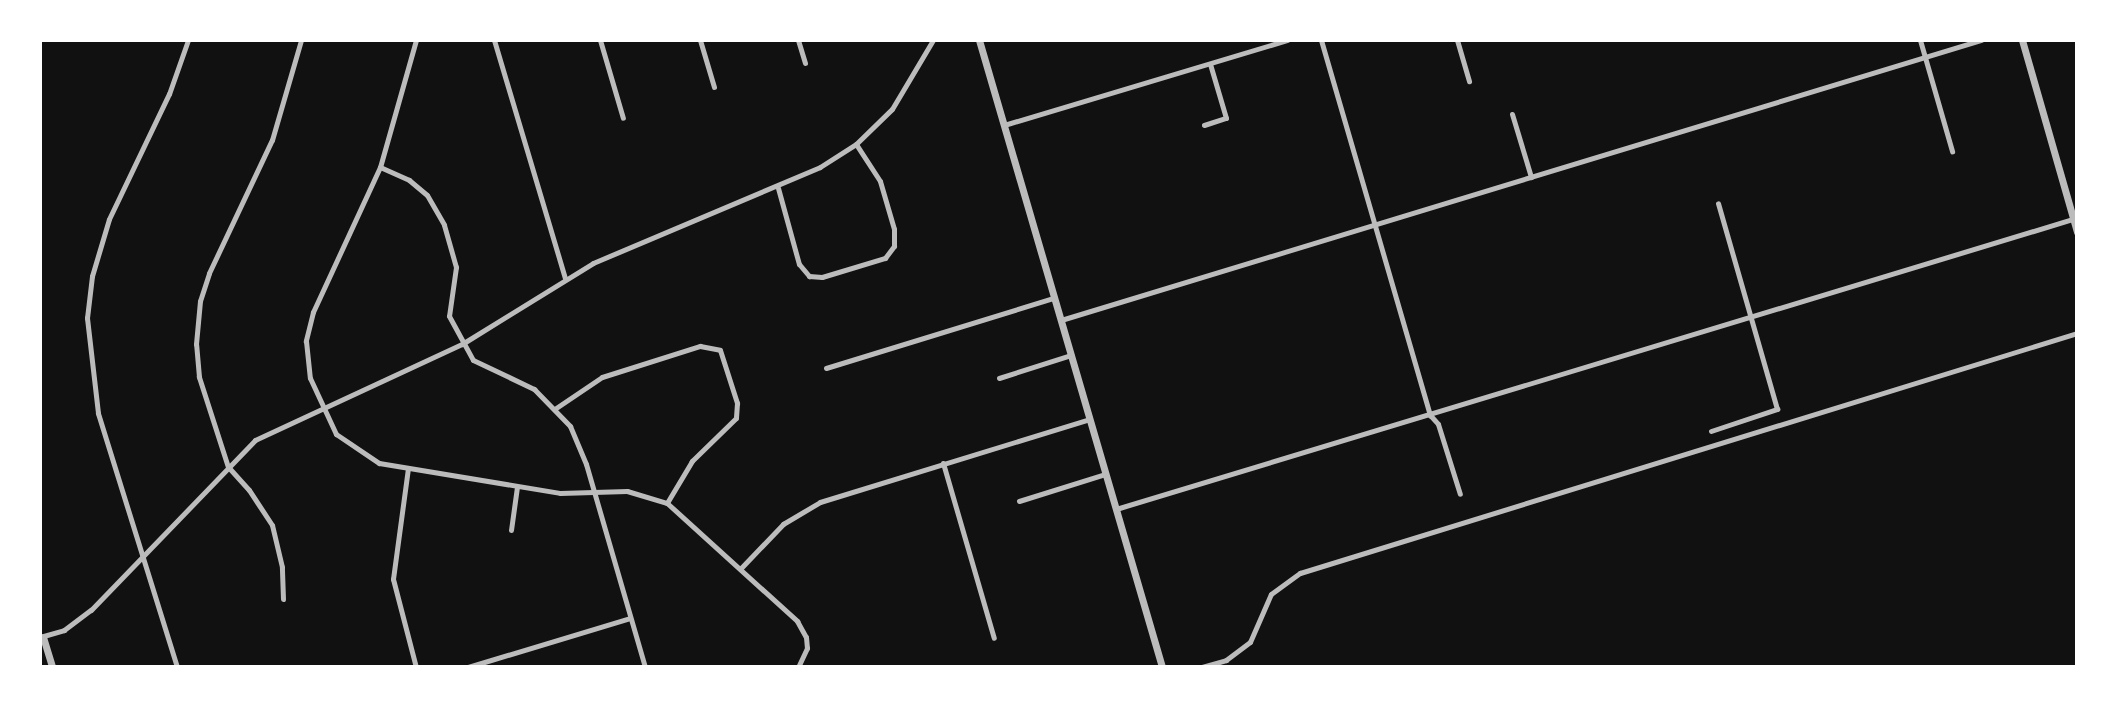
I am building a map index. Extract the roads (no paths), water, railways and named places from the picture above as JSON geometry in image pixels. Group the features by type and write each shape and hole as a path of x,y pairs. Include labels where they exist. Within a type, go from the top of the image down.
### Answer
{"street":[{"path":"177,667 93,394 87,318 92,276 109,219 169,94 188,40"},
{"path":"284,599 282,567 272,526 250,490 228,467 199,377 200,301 272,140 302,40"},
{"path":"416,40 380,167 313,312 306,360 322,407 336,434 350,448 379,463 517,487 594,492 627,491 667,503 797,621 806,636 798,667"},
{"path":"494,40 565,278"},
{"path":"600,40 623,118"},
{"path":"700,40 714,87"},
{"path":"798,40 805,63"},
{"path":"52,667 41,634 64,630 91,610 228,467 264,434 462,344 593,263 778,188 856,144 892,109 933,40"},
{"path":"979,40 1162,667"},
{"path":"1004,125 1288,40"},
{"path":"1321,40 1430,415 1438,424 1460,494"},
{"path":"1457,40 1469,81"},
{"path":"1920,40 1952,151"},
{"path":"1060,320 1981,40"},
{"path":"2022,40 2077,232"},
{"path":"1205,125 1226,118 1210,64"},
{"path":"1513,114 1531,177"},
{"path":"778,188 799,264 809,276 821,277 885,258 894,246 894,229 880,181 856,144"},
{"path":"380,167 409,180 427,195 444,225 456,267 449,316 462,344 477,365 516,379 556,408 580,447 645,667"},
{"path":"1711,431 1777,409 1718,203"},
{"path":"1116,509 2073,219"},
{"path":"826,368 1054,298"},
{"path":"1202,667 1226,660 1250,642 1270,594 1300,573 2077,333"},
{"path":"556,408 602,377 700,346 720,350 737,403 736,418 692,461 667,503"},
{"path":"999,378 1071,355"},
{"path":"741,568 783,524 810,507 1089,419"},
{"path":"943,463 994,638"},
{"path":"408,468 393,579 416,667"},
{"path":"1019,500 1105,474"},
{"path":"511,530 517,487"},
{"path":"468,667 630,618"}]}
